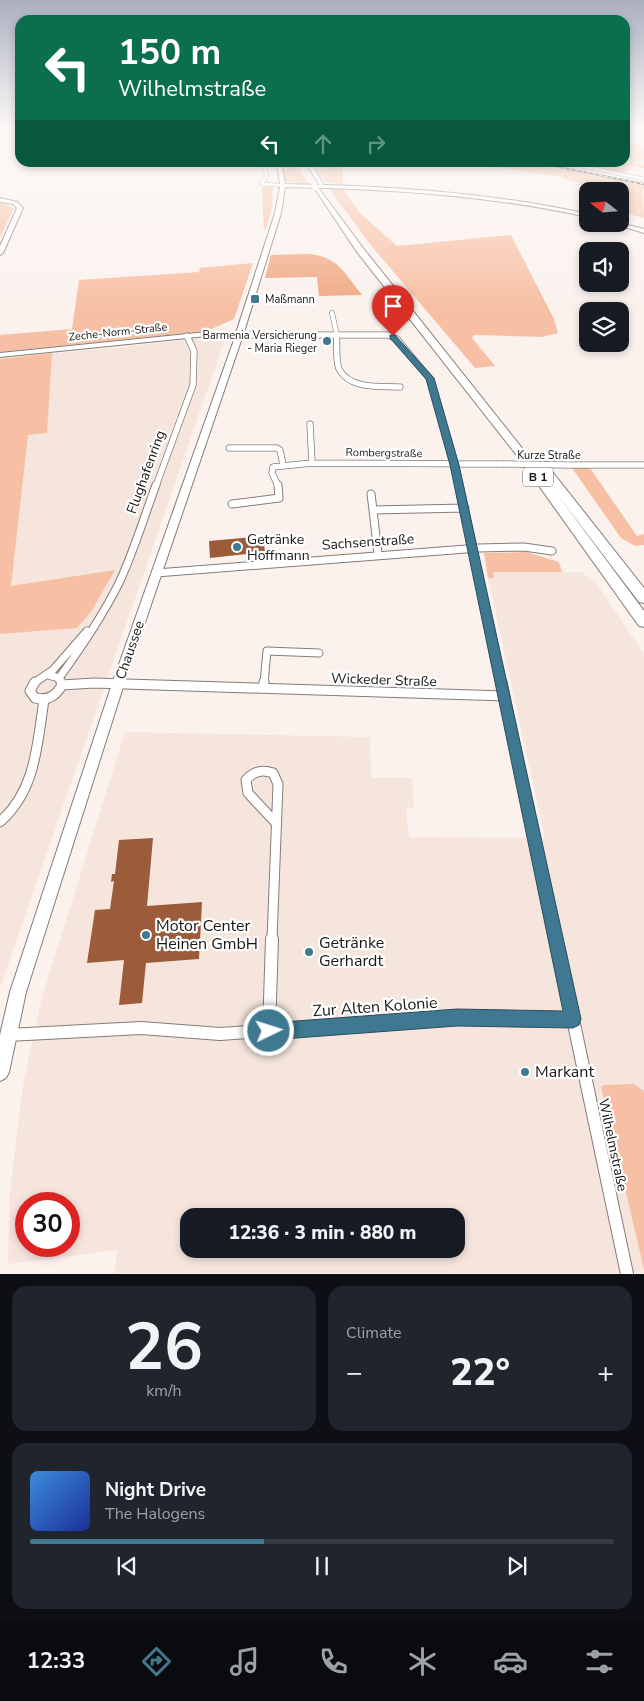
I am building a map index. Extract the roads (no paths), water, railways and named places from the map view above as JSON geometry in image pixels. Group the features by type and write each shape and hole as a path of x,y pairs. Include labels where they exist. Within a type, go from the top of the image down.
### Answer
{"highway":[{"name":"B 1","path":"320,188 412,301"},
{"name":"B 1","path":"320,188 351,237 526,460 644,622"},
{"name":"B 1","path":"437,331 644,598"}],"main road":[{"name":"Chaussee","path":"0,1072 18,992 118,684 239,335 278,213 280,188"},
{"path":"406,188 457,192 515,200 579,214"},
{"path":"0,200 15,203 20,208 0,253"},
{"path":"629,227 644,231"},
{"name":"Zeche-Norm-Straße","path":"0,355 187,336 239,335"}],"street":[{"path":"332,313 338,336 340,368 352,382 358,385 400,387"},
{"name":"Wilhelmstraße","path":"239,335 388,335 397,339 430,378 455,465 465,508 627,1274"},
{"name":"Flughafenring","path":"101,614 48,675 35,681 31,686 31,694 35,698 44,700 55,695 61,681 101,614 126,566 193,385 196,365 194,351 187,336"},
{"path":"310,424 312,463"},
{"path":"228,448 278,448 283,465 275,466 272,471 278,486 279,498 232,504"},
{"name":"Rombergstraße","path":"283,465 312,463 455,465"},
{"name":"Kurze Straße","path":"455,465 644,465"},
{"path":"371,494 378,554"},
{"path":"373,510 465,508"},
{"name":"Sachsenstraße","path":"156,573 178,573 378,554 474,549 540,548 552,551"},
{"path":"263,688 267,651 319,653"},
{"path":"48,675 61,681 118,684"},
{"name":"Wickeder Straße","path":"118,684 505,696"},
{"path":"0,822 17,808 29,786 44,700"},
{"path":"269,1031 276,824 276,778 268,771 255,772 246,780 248,793 276,824"},
{"name":"Zur Alten Kolonie","path":"8,1036 141,1028 205,1034 457,1017 573,1019"}],"place":[{"name":"Maßmann","path":"255,299"},
{"name":"Barmenia Versicherung - Maria Rieger","path":"327,341"},
{"name":"Getränke Hoffmann","path":"237,547"},
{"name":"Motor Center Heinen GmbH","path":"146,935"},
{"name":"Getränke Gerhardt","path":"309,952"},
{"name":"Markant","path":"525,1072"}]}
